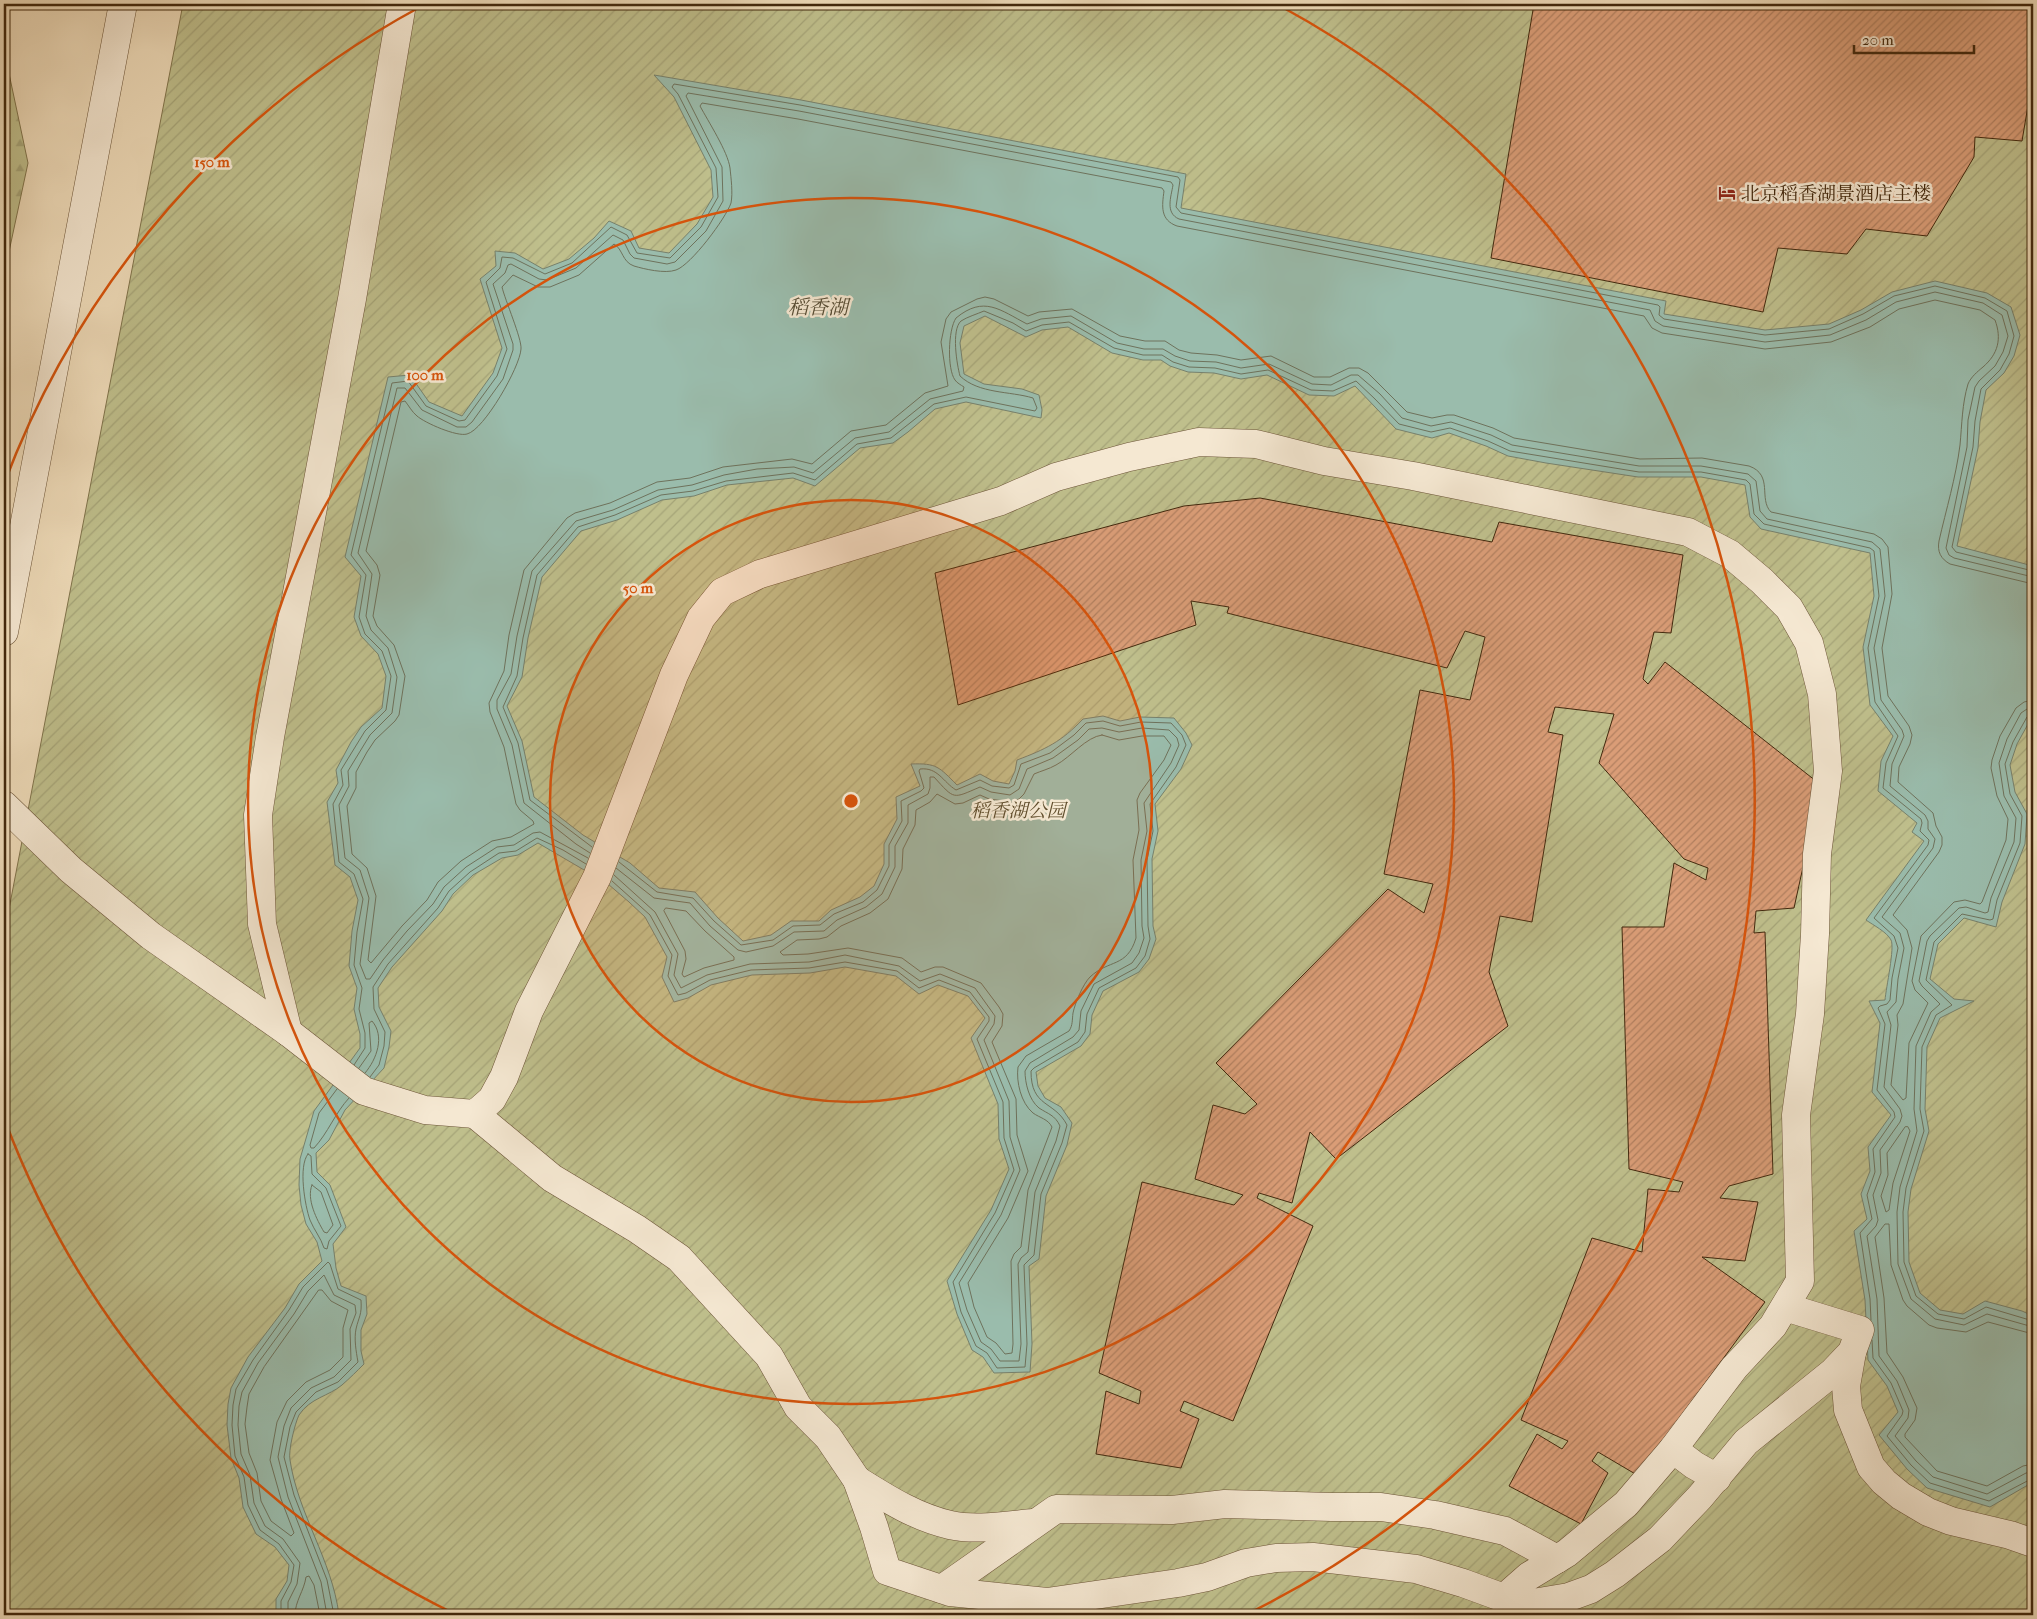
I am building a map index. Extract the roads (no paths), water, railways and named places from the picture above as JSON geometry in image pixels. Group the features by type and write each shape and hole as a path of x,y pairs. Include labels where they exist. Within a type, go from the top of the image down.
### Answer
{"street":[{"path":"4,632 123,4"},
{"path":"288,1032 262,924 258,815 270,737 352,299 402,4"},
{"path":"474,1114 492,1099 504,1077 529,1011 597,878 674,675 701,618 722,592 760,574 1001,501 1056,477 1129,457 1199,442 1256,444 1324,461 1413,476 1688,532 1730,554 1762,581 1789,608 1809,643 1822,694 1828,771 1817,854 1810,1014 1796,1115 1800,1281 1773,1326 1734,1368 1673,1449 1626,1504 1557,1560 1529,1576 1504,1598"},
{"path":"4,805 71,870 151,936 288,1032 364,1091 425,1110 474,1114 552,1178 637,1229 679,1258 769,1356 798,1407 828,1437 857,1480 887,1570 950,1592 1047,1602 1178,1583 1207,1577 1246,1563 1268,1559 1313,1557 1416,1569 1504,1598 1533,1603 1569,1597 1591,1588 1615,1574 1660,1539 1717,1478 1746,1442 1833,1372 1852,1352"},
{"path":"1785,1307 1860,1330 1852,1352 1846,1386 1848,1410 1870,1467 1884,1482 1901,1496 1928,1512 1951,1521 2010,1535 2033,1543"},
{"path":"1673,1449 1694,1465 1717,1478"},
{"path":"857,1480 894,1503 920,1516 951,1525 989,1527 1036,1523"},
{"path":"942,1589 1056,1510 1172,1510 1225,1504 1332,1507 1381,1506 1435,1515 1505,1531 1557,1560"}],"water":[{"name":"稻香湖","path":"654,75 801,100 1186,174 1181,208 1666,301 1664,314 1765,330 1829,324 1861,310 1892,292 1935,281 1987,293 2011,307 2020,335 2014,356 2004,373 1986,390 1980,422 1978,448 1957,546 2033,566 2033,715 2017,744 2010,765 2015,792 2027,814 2025,844 2002,902 1996,927 1964,918 1938,944 1930,979 1954,999 1974,1001 1940,1018 1927,1047 1925,1109 1929,1131 1911,1189 1908,1212 1909,1262 1920,1293 1940,1310 1963,1314 1985,1301 2033,1316 2033,1482 1990,1507 1927,1488 1907,1469 1879,1435 1898,1412 1887,1386 1868,1360 1865,1300 1854,1231 1867,1219 1861,1194 1870,1171 1868,1147 1891,1115 1872,1092 1880,1023 1869,1001 1885,1000 1892,944 1886,934 1866,920 1924,841 1912,832 1917,823 1878,791 1881,761 1893,736 1870,705 1863,647 1874,596 1870,553 1761,529 1750,517 1745,485 1701,477 1638,477 1508,456 1449,433 1432,438 1396,429 1355,386 1334,396 1309,395 1267,375 1241,379 1214,373 1188,372 1170,366 1161,360 1143,360 1112,353 1068,327 1042,330 1026,337 985,316 964,326 960,343 964,374 984,384 1022,389 1039,395 1042,410 1041,418 966,402 935,409 893,443 860,448 815,486 793,478 727,485 694,496 662,500 617,520 581,531 542,577 528,638 522,677 507,706 522,741 534,797 583,835 630,863 659,888 695,892 718,918 743,941 771,935 791,921 819,921 831,910 860,897 874,886 884,864 884,844 897,819 896,797 920,786 911,764 927,764 937,767 957,785 980,774 993,781 1009,784 1015,771 1017,760 1053,744 1083,719 1103,716 1120,721 1140,717 1174,718 1186,733 1192,745 1181,769 1155,804 1158,831 1152,859 1153,926 1156,939 1149,959 1139,972 1103,991 1092,1015 1090,1034 1081,1046 1036,1072 1038,1086 1045,1098 1061,1107 1072,1123 1067,1145 1046,1196 1039,1259 1029,1266 1032,1344 1030,1372 994,1373 983,1357 972,1350 957,1314 947,1281 991,1210 1009,1169 999,1139 998,1104 971,1038 985,1018 968,996 938,985 919,994 896,976 845,967 810,973 752,975 711,985 688,998 674,1002 662,977 667,957 645,917 608,884 538,843 518,855 502,858 473,875 453,894 442,911 392,967 378,988 379,1007 391,1031 384,1068 345,1110 329,1140 316,1153 317,1172 330,1185 346,1227 333,1244 336,1268 341,1286 366,1296 367,1314 361,1330 361,1351 364,1364 342,1385 303,1409 296,1424 290,1450 294,1480 330,1575 339,1615 276,1615 276,1599 287,1581 289,1565 275,1547 256,1534 243,1507 239,1478 231,1458 227,1425 228,1404 231,1388 248,1357 285,1308 299,1284 322,1261 317,1242 306,1224 301,1205 299,1185 300,1159 314,1111 360,1048 360,1034 354,1009 357,988 349,966 352,931 358,900 350,877 335,865 327,802 338,783 336,770 351,742 361,727 382,708 386,676 378,654 361,636 354,617 361,576 345,557 388,377 410,375 429,402 462,416 493,373 502,348 480,279 496,266 495,251 515,253 543,269 569,259 594,238 609,221 631,231 639,248 669,253 697,224 713,197 711,170 674,97"}],"place":[{"name":"北京稻香湖景酒店主楼","path":"1727,193"}],"park label":[{"name":"稻香湖公园","path":"1018,810"}]}
